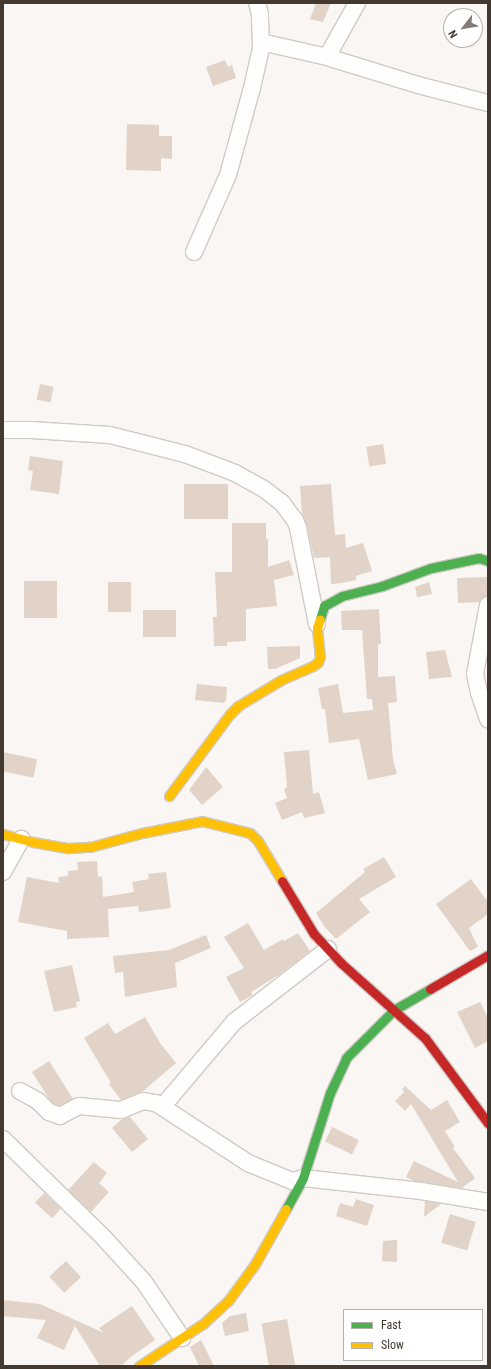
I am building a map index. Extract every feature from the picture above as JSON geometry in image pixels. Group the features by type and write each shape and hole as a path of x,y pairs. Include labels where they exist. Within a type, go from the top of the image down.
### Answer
{"street":[{"path":"194,252 228,175 252,88 261,42 260,14 257,3"},
{"path":"327,57 357,3"},
{"path":"261,42 327,57 418,85 488,103"},
{"path":"3,430 31,430 110,435 185,454 235,473 264,489 282,503 295,520 298,528 317,628 320,657 318,662 313,666 281,680 238,706 230,714 169,796"},
{"path":"317,628 324,606 337,598 382,586 431,568 479,558 488,561"},
{"path":"488,604 475,674 479,693 488,719"},
{"path":"3,834 68,848 90,847 142,833 202,821 250,833 258,841 314,934 328,949 425,1038 488,1123"},
{"path":"3,872 21,839"},
{"path":"163,1106 234,1022 328,949"},
{"path":"139,1366 204,1323 232,1295 256,1264 303,1178 330,1093 346,1058 394,1010 488,955"},
{"path":"20,1091 38,1101 49,1112 60,1116 79,1106 123,1110 145,1100 163,1106 248,1162 292,1181 303,1178 420,1191 488,1202"},
{"path":"3,1139 104,1238 139,1276 182,1338"}],"building":[{"path":"316,3 331,3 323,22 310,19"},
{"path":"225,60 228,67 232,65 236,78 213,86 206,67"},
{"path":"127,124 159,125 159,136 172,136 172,159 161,158 161,171 126,170"},
{"path":"40,384 54,387 50,403 37,400"},
{"path":"383,444 386,464 369,466 366,447"},
{"path":"30,456 63,461 59,494 30,490 33,471 28,470"},
{"path":"184,484 228,484 228,519 184,519"},
{"path":"331,484 335,535 345,534 346,548 363,543 372,571 356,576 356,580 331,584 330,557 314,558 307,526 302,514 300,486"},
{"path":"232,523 266,523 266,539 268,539 268,567 289,560 294,575 274,580 277,606 246,609 246,641 227,642 227,646 214,646 213,617 217,617 215,572 232,572"},
{"path":"487,577 488,596 481,599 479,602 458,603 457,578"},
{"path":"24,581 57,581 57,618 24,618"},
{"path":"108,582 131,582 131,612 108,612"},
{"path":"429,582 432,594 417,597 415,587"},
{"path":"379,609 381,644 378,644 378,677 395,676 397,702 388,703 393,759 397,774 368,780 359,739 329,743 325,709 322,709 318,688 338,684 343,713 373,710 372,699 367,699 362,630 342,630 341,611"},
{"path":"143,610 176,610 176,637 143,637"},
{"path":"300,646 300,658 275,669 268,669 267,647"},
{"path":"445,650 452,677 429,679 426,652"},
{"path":"197,684 227,687 226,700 224,703 195,700"},
{"path":"309,750 313,794 319,792 325,813 304,818 302,812 282,820 275,803 287,798 284,789 287,787 284,752"},
{"path":"3,752 37,759 33,778 3,771"},
{"path":"206,767 223,787 202,805 189,790"},
{"path":"384,857 396,877 359,899 370,912 336,939 324,926 316,913 365,872 363,869"},
{"path":"97,861 98,877 102,876 103,897 134,892 132,882 149,879 148,874 166,872 171,908 139,912 138,906 108,909 109,937 67,939 67,931 18,922 27,877 59,883 58,877 68,876 68,871 78,870 77,862"},
{"path":"471,879 488,902 488,914 469,928 478,947 470,951 436,904"},
{"path":"248,923 264,950 283,939 284,941 298,933 310,951 280,974 251,992 253,995 240,1002 226,977 244,968 224,937"},
{"path":"206,935 211,948 175,963 177,987 125,997 123,972 115,973 113,956 169,950"},
{"path":"72,965 80,1001 76,1002 77,1007 54,1012 44,971"},
{"path":"480,1002 488,1018 488,1041 475,1048 457,1012"},
{"path":"145,1017 160,1043 176,1063 142,1092 121,1100 109,1084 111,1083 84,1038 108,1023 115,1034"},
{"path":"49,1061 73,1099 59,1106 54,1104 48,1097 32,1072"},
{"path":"405,1086 431,1110 447,1100 460,1122 445,1131 455,1147 453,1148 475,1178 462,1188 414,1181 406,1177 414,1161 458,1182 411,1104 405,1111 395,1101 404,1092 402,1089"},
{"path":"130,1117 148,1139 132,1152 112,1128 122,1119"},
{"path":"332,1127 359,1140 352,1155 325,1141"},
{"path":"94,1162 107,1173 99,1183 109,1192 91,1212 68,1190"},
{"path":"44,1193 61,1209 52,1218 35,1203"},
{"path":"356,1199 374,1205 367,1226 336,1216 340,1203 353,1207"},
{"path":"425,1201 441,1204 424,1217"},
{"path":"450,1214 476,1222 467,1251 441,1243"},
{"path":"397,1240 397,1262 382,1261 383,1241"},
{"path":"66,1261 81,1277 64,1293 49,1277"},
{"path":"3,1300 40,1304 104,1333 99,1328 132,1306 155,1340 132,1356 121,1366 100,1366 75,1326 64,1350 37,1338 46,1320 3,1316"},
{"path":"246,1313 249,1331 225,1336 222,1323 230,1316"},
{"path":"287,1319 295,1366 269,1366 261,1324"},
{"path":"201,1340 214,1366 199,1366 190,1347"}],"traffic: fast":[{"path":"320,619 324,606 342,596 382,586 431,568 479,558 488,561"},
{"path":"286,1209 303,1178 330,1093 346,1058 394,1010 430,989"}],"traffic: slow":[{"path":"169,796 230,714 238,706 281,680 313,666 318,662 320,657 317,628 320,619"},
{"path":"3,834 33,842 68,848 90,847 142,833 202,821 250,833 258,841 282,881"},
{"path":"139,1366 204,1323 228,1301 255,1264 286,1209"}],"traffic: jam":[{"path":"282,881 314,934 341,963 425,1038 488,1123"},
{"path":"430,989 488,955"}]}
